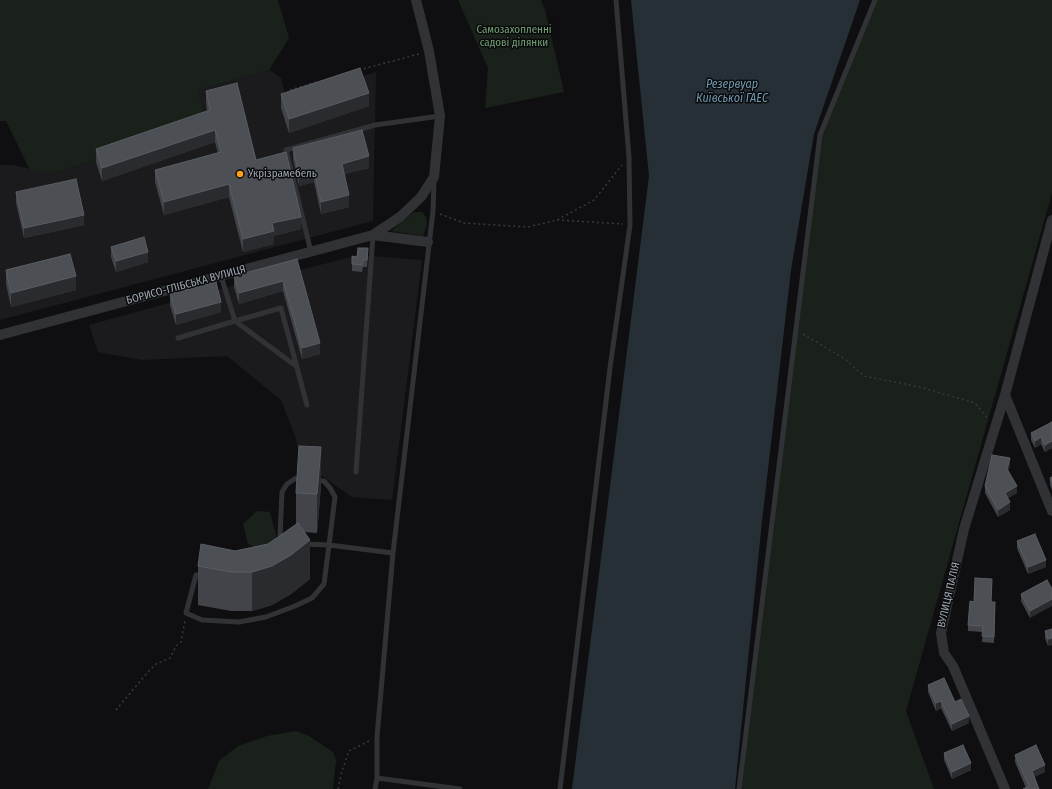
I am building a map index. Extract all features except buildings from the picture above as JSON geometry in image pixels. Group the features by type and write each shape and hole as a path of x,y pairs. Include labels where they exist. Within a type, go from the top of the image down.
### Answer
{"street":[{"name":"БОРИСО-ГЛІБСЬКА ВУЛИЦЯ","path":"0,335 373,235 392,223 421,197 434,176 440,116 429,51 416,0"},
{"name":"ВУЛИЦЯ ПАЛІЯ","path":"1005,789 953,666 944,653 940,633 964,530 1005,394 1052,220"},
{"name":"БОРИСО-ГЛІБСЬКА ВУЛИЦЯ","path":"373,235 428,242"},
{"path":"1005,394 1052,511"}],"lane":[{"path":"560,789 609,376 630,225 629,157 616,0"},
{"path":"739,789 820,135 875,0"},
{"path":"311,252 286,150 375,125 440,116"},
{"path":"375,789 377,778 376,737 394,553 428,242 433,211 434,176"},
{"path":"356,472 373,235"},
{"path":"221,276 235,321 296,366"},
{"path":"178,338 281,308 307,404"},
{"path":"211,575 196,575 186,613 202,620 239,622 266,617 312,598 324,584 335,497 324,481 296,478 287,484 282,492 280,535 285,543 289,543"},
{"path":"300,543 394,553"},
{"path":"377,778 460,789"}],"path":[{"path":"360,70 429,51"},
{"path":"290,90 321,81"},
{"path":"433,211 464,223 528,227 557,220 594,200 629,157"},
{"path":"557,220 630,225"},
{"path":"796,330 845,359 864,376 920,387 975,403 984,416 995,424"},
{"path":"116,710 156,664 170,658 176,646 181,642 186,613"},
{"path":"338,789 349,751 376,737"}],"shaded area":[{"path":"269,70 281,78 286,99 376,72 373,221 0,320 0,165 13,165 52,174 207,123 198,90"},
{"path":"358,255 422,260 392,500 352,497 301,461 295,436 281,400 227,356 142,360 98,352 89,325 297,269 297,271"}],"green space":[{"path":"0,0 278,0 289,38 269,70 198,90 207,123 52,174 30,170 6,121 0,121"},
{"name":"Самозахопленні садові ділянки","path":"458,0 541,0 545,10 564,92 485,108 488,68"},
{"path":"875,0 1052,0 1052,193 906,711 934,789 739,789 820,135"},
{"path":"422,212 426,217 427,225 423,236 391,231 413,213"},
{"path":"257,511 270,512 277,539 256,551 253,546 248,544 243,524"},
{"path":"296,731 309,736 333,752 336,760 333,789 208,789 219,761 238,746 267,736"}],"water":[{"name":"Резервуар Київської ГАЕС","path":"631,0 860,0 814,134 791,270 762,521 735,789 572,789 649,176"}],"place":[{"name":"Укрізрамебель","path":"240,174"}]}
